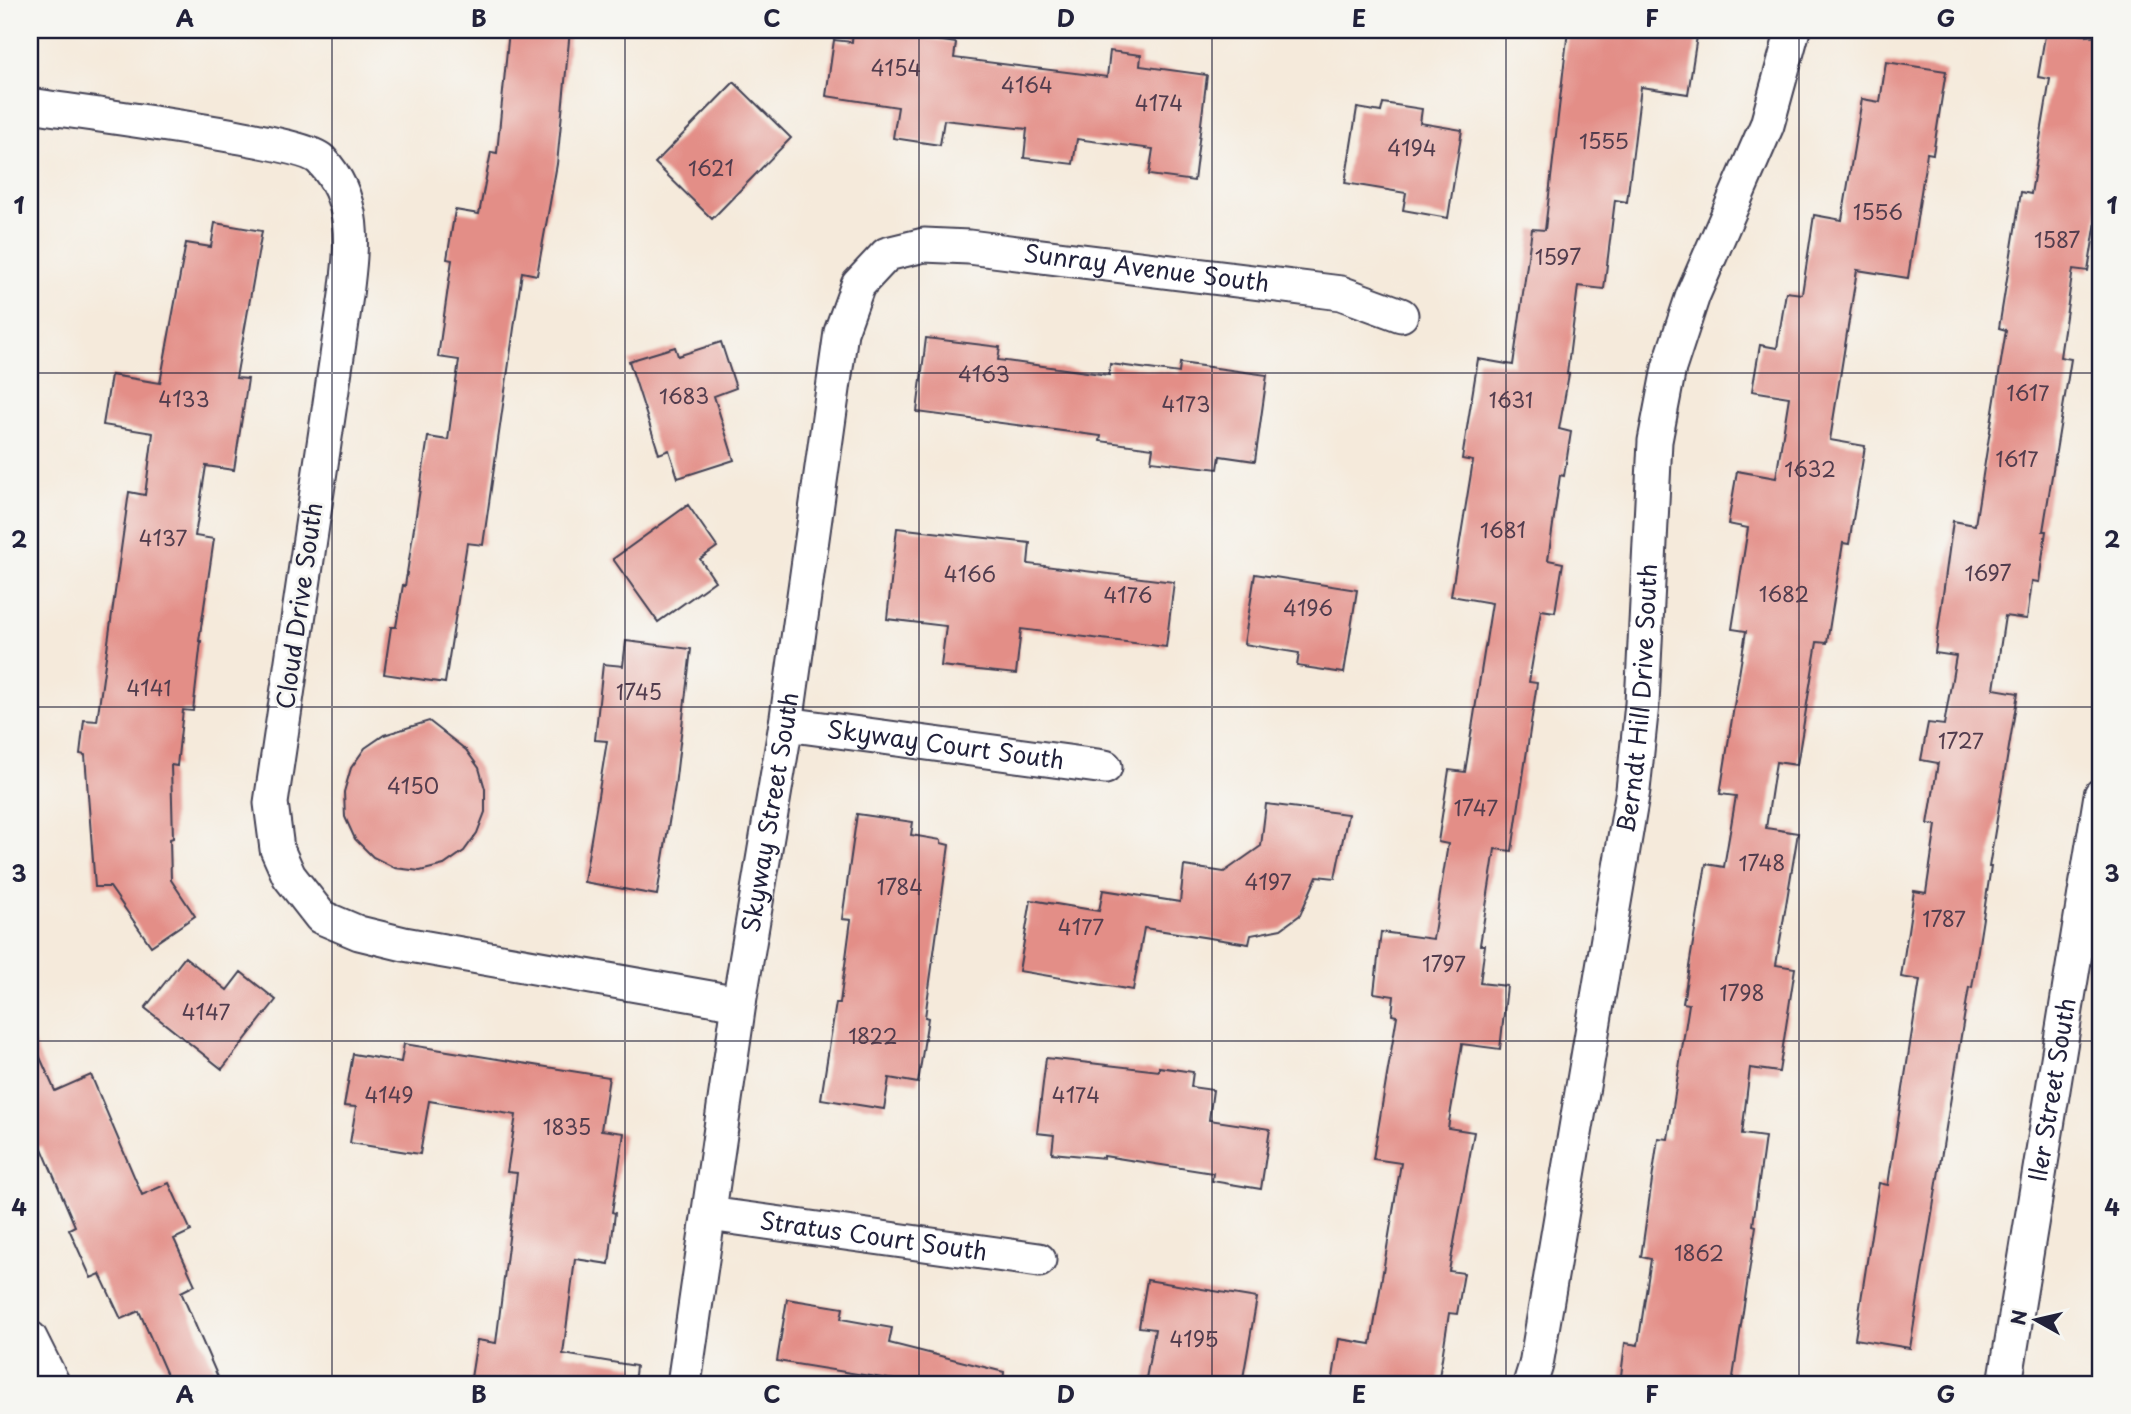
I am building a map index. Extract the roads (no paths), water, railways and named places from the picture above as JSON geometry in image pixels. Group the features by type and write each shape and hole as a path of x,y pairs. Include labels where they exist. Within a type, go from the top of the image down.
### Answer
{"street":[{"name":"Berndt Hill Drive South","path":"1531,1384 1633,790 1642,704 1655,441 1669,368 1693,295 1767,124 1793,30"},
{"name":"Cloud Drive South","path":"30,105 264,141 319,158 344,193 352,241 346,295 271,803 277,849 289,876 321,917 359,933 404,944 739,1003"},
{"name":"Sunray Avenue South","path":"887,254 924,245 969,247 1341,293 1401,315"},
{"name":"Skyway Street South","path":"684,1384 739,1003 786,724 841,332 858,285 887,254"},
{"name":"Skyway Court South","path":"786,724 1105,767"},
{"name":"Iler Street South","path":"2005,1384 2101,795"},
{"name":"Stratus Court South","path":"709,1214 1039,1260"},
{"path":"30,1338 53,1384"}]}
